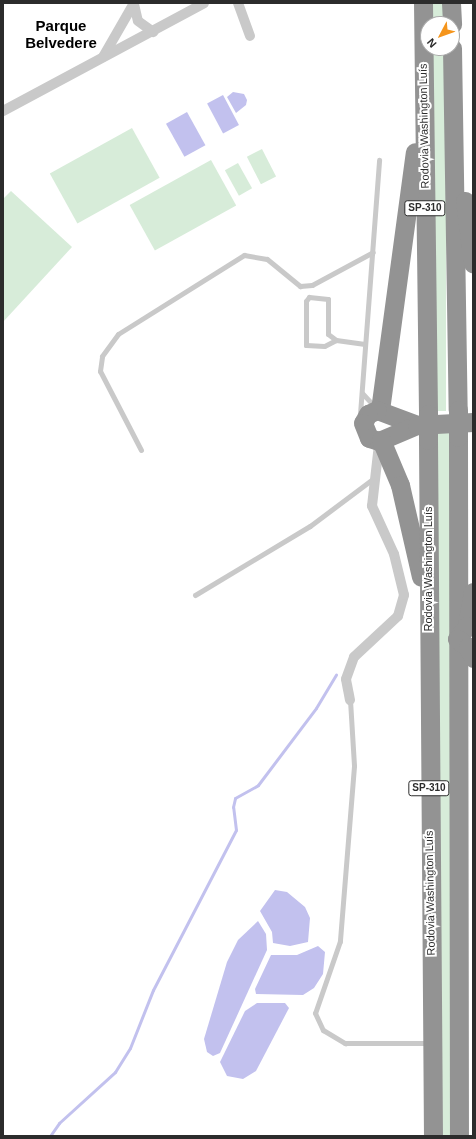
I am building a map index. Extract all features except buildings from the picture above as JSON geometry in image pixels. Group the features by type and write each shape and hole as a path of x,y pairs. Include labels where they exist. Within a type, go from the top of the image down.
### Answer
{"highway":[{"name":"Rodovia Washington Luís","path":"423,3 424,91 422,419 428,440 428,684 433,1136"},
{"path":"452,3 452,16"},
{"name":"SP-310","path":"452,56 452,99 469,418 458,437 457,640 460,1136"},
{"path":"380,410 424,91"},
{"path":"452,99 473,263"},
{"path":"422,419 380,440 369,438 363,429 368,414 380,410 422,419 469,418"},
{"path":"380,440 400,485 421,580 428,684"},
{"path":"473,592 467,626 457,640 468,647 473,658"},
{"path":"458,839 464,788 473,767"}],"street":[{"path":"134,3 138,21 153,32"},
{"path":"103,57 134,3"},
{"path":"3,112 204,3"},
{"path":"238,3 250,36"},
{"path":"350,700 346,679 354,657 398,616 404,595 394,554 372,506 374,478 380,440"}],"lane":[{"path":"363,429 360,411 379,160"},
{"path":"141,450 100,371 102,356 118,334 244,255 267,259 300,286 312,285 373,252"},
{"path":"336,340 326,327 328,299 309,297 306,301 306,345 324,346 336,340 365,344"},
{"path":"362,393 380,410"},
{"path":"195,595 310,526 374,478"},
{"path":"350,700 354,766 340,941 315,1013 323,1030 345,1043 432,1043"}],"green space":[{"path":"429,3 446,3 446,16 429,16"},
{"path":"429,56 446,56 446,411 429,411"},
{"path":"132,128 160,178 77,223 50,174"},
{"path":"262,149 276,177 261,184 247,157"},
{"path":"211,160 236,205 155,251 130,205"},
{"path":"238,163 252,188 239,196 225,170"},
{"path":"11,191 72,247 3,322 3,199"},
{"path":"432,433 450,433 450,1136 432,1136"}],"water":[{"path":"233,92 244,94 247,100 246,105 236,113 227,97"},
{"path":"223,95 239,125 223,133 207,103"},
{"path":"187,112 205,145 184,157 166,124"},
{"path":"275,890 287,892 305,907 310,918 308,942 290,946 273,943 272,932 260,911"},
{"path":"258,921 266,934 267,950 220,1053 213,1056 207,1052 204,1039 227,962 238,940"},
{"path":"318,946 325,952 323,974 314,988 303,995 256,994 255,989 271,955 297,955"},
{"path":"257,1003 285,1003 289,1008 256,1071 243,1079 227,1076 220,1062 245,1011"}],"waterway":[{"path":"50,1136 59,1123 115,1072 130,1048 153,990 236,830 233,807 235,798 258,785 316,708 336,675"}],"district":[{"name":"Parque Belvedere","path":"61,34"}]}
